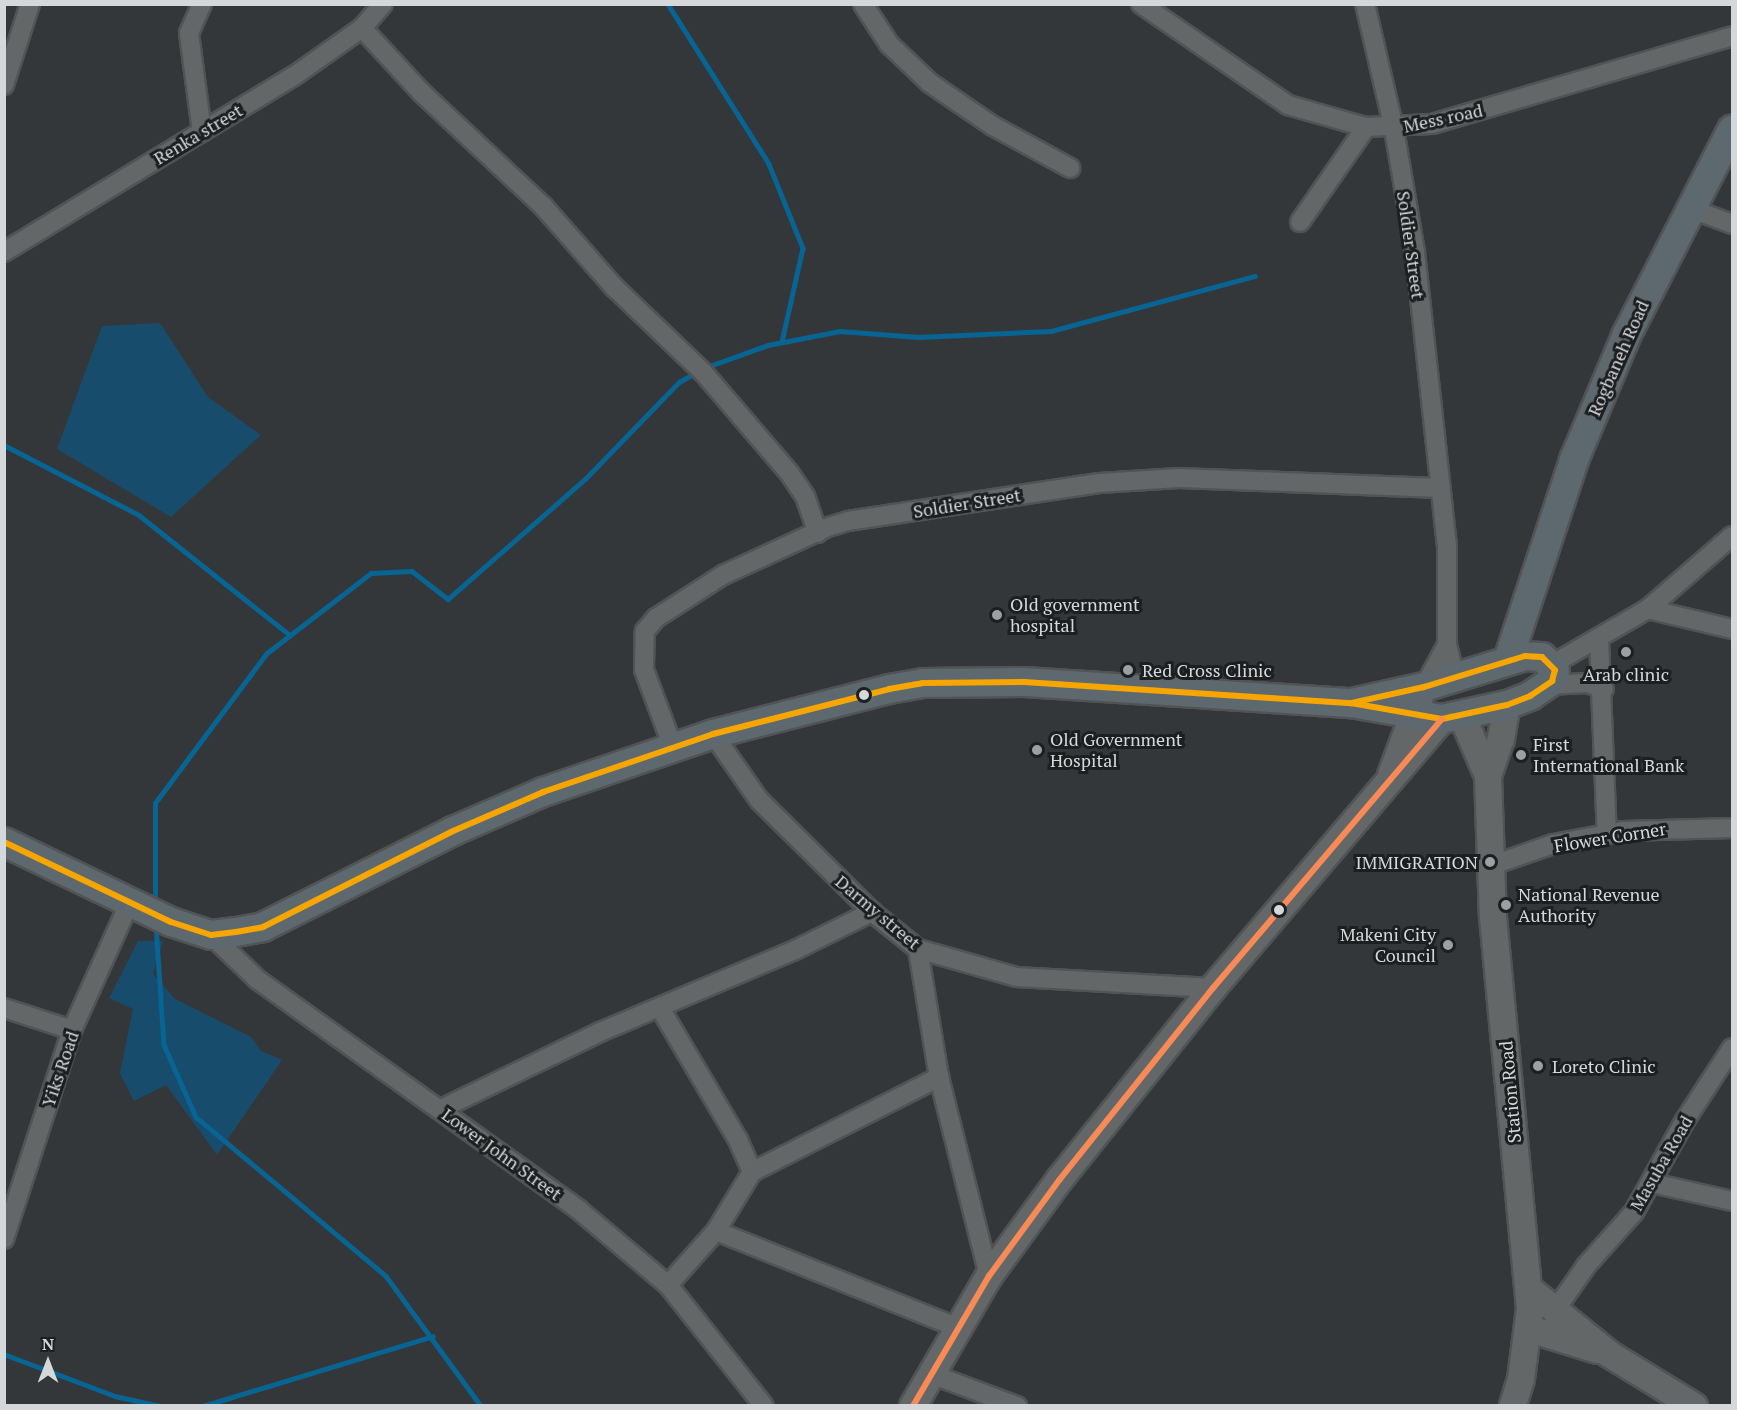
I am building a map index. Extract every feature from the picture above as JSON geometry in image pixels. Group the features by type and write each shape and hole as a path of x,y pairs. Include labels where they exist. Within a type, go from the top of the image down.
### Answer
{"main road":[{"name":"Rogbaneh Road","path":"1508,660 1531,598 1574,460 1626,336 1689,208 1732,130"},
{"path":"1531,598 1548,669"},
{"path":"1351,703 1424,687 1508,660 1548,669"},
{"path":"4,842 136,907 171,922 211,934 263,927 463,827 543,792 713,734 808,707 923,683 1024,682 1351,703 1410,716 1452,718 1507,705 1548,669"}],"street":[{"path":"4,85 30,4"},
{"path":"202,4 189,33 202,132"},
{"name":"Renka street","path":"4,252 294,76 362,28 383,4"},
{"path":"863,4 889,44 930,83 993,126 1070,168"},
{"name":"Mess road","path":"1141,4 1288,105 1366,127 1394,129 1432,124 1732,36"},
{"name":"Soldier Street","path":"1365,4 1394,129 1415,252 1447,545 1447,645 1455,678"},
{"path":"362,28 420,92 543,206 614,287 701,370 790,474 805,496 818,533"},
{"path":"1300,222 1366,127"},
{"path":"1689,208 1732,224"},
{"name":"Soldier Street","path":"673,747 644,670 645,631 657,618 723,575 848,521 1099,483 1179,478 1440,488"},
{"path":"1548,669 1648,609 1732,536"},
{"path":"1648,609 1732,629"},
{"path":"1599,639 1604,689 1607,834"},
{"name":"Soldier Street","path":"1424,687 1447,645"},
{"path":"1548,669 1604,689"},
{"path":"1390,778 1410,716 1424,687"},
{"name":"Station Road","path":"1507,705 1501,739 1488,777 1490,866 1528,1289 1540,1332 1513,1406"},
{"path":"913,1406 989,1276 1060,1179 1213,988 1390,778 1452,718"},
{"name":"Station Road","path":"1452,718 1488,777"},
{"name":"Darmy street","path":"713,734 759,800 872,912 918,949 1016,977 1213,988"},
{"name":"Flower Corner","path":"1490,866 1553,844 1607,834 1673,828 1732,828"},
{"name":"Yiks Road","path":"4,1239 13,1181 72,1030 136,907"},
{"path":"441,1109 600,1032 660,1008 872,912"},
{"name":"Lower John Street","path":"211,934 258,980 293,1007 441,1109 579,1210 668,1285 764,1406"},
{"path":"918,949 939,1077 989,1276"},
{"path":"4,1008 72,1030"},
{"path":"660,1008 738,1140 752,1172"},
{"name":"Masuba Road","path":"1540,1332 1558,1311 1585,1267 1634,1212 1684,1122 1732,1048"},
{"path":"668,1285 716,1231 752,1172 939,1077"},
{"path":"1652,1183 1732,1200"},
{"path":"716,1231 958,1328"},
{"path":"1528,1289 1609,1354 1694,1406"},
{"path":"1540,1332 1609,1354"},
{"path":"931,1374 1017,1406"}],"shaded area":[{"path":"160,323 208,397 261,435 171,517 57,449 102,326"},
{"path":"138,941 163,941 153,974 175,999 251,1037 261,1051 282,1060 217,1155 166,1085 134,1101 120,1073 133,1009 109,998"}],"waterway":[{"path":"668,4 769,164 803,248 782,342"},
{"path":"704,368 768,345 840,331 918,337 1051,331 1255,276"},
{"path":"155,902 155,803 267,653 371,573 412,571 448,599 585,479 679,382 697,372"},
{"path":"4,445 139,515 290,635"},
{"path":"156,925 164,1045 196,1117 386,1276 481,1406"},
{"path":"203,1406 433,1336"},
{"path":"4,1354 115,1396 160,1406"}],"transit line":[{"path":"4,842 171,922 211,935 263,927 453,831 543,792 713,734 889,689 923,683 1024,682 1351,703 1442,719 1507,705 1530,696 1552,681 1555,670 1542,657 1525,656 1424,687 1351,703"},
{"path":"913,1406 989,1276 1060,1179 1213,988 1442,719"}],"place":[{"name":"Old government hospital","path":"997,615"},
{"name":"Arab clinic","path":"1626,652"},
{"name":"Red Cross Clinic","path":"1128,670"},
{"name":"Old Government Hospital","path":"1037,750"},
{"name":"First International Bank","path":"1521,755"},
{"name":"IMMIGRATION","path":"1490,862"},
{"name":"National Revenue Authority","path":"1506,905"},
{"name":"Makeni City Council","path":"1448,945"},
{"name":"Loreto Clinic","path":"1538,1066"}]}
